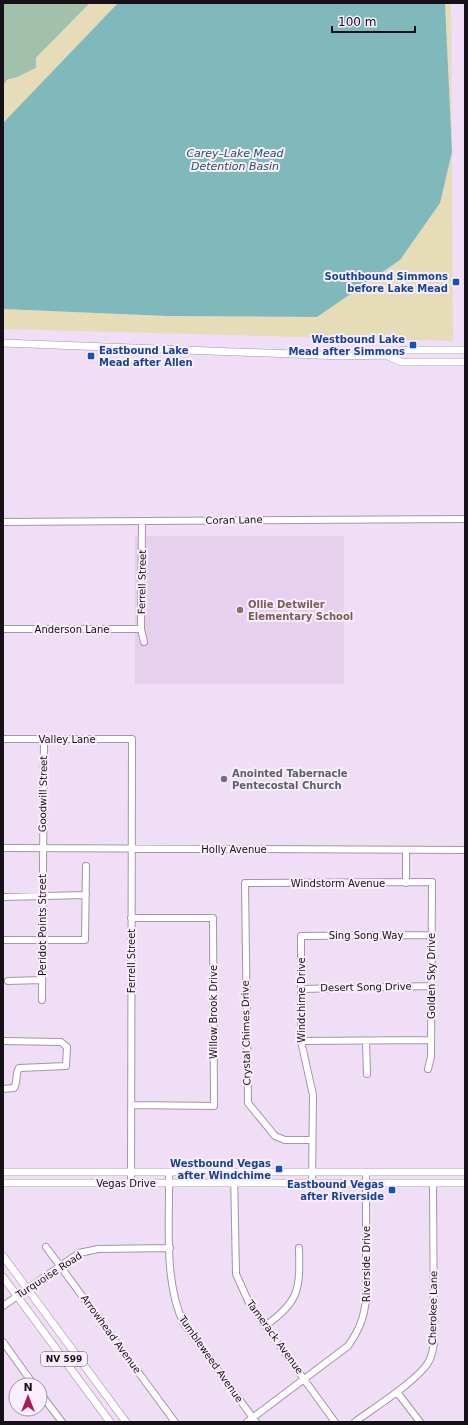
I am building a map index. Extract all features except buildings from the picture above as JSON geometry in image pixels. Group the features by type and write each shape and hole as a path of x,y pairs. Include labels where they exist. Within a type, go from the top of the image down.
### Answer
{"main road":[{"path":"3,343 304,355 386,355 402,350 465,350"},
{"path":"386,355 401,362 465,362"},
{"name":"Vegas Drive","path":"3,1172 465,1172"},
{"name":"Vegas Drive","path":"3,1183 465,1183"},
{"name":"NV 599","path":"3,1256 126,1422"},
{"name":"NV 599","path":"3,1277 110,1422"}],"street":[{"name":"Coran Lane","path":"3,522 465,519"},
{"name":"Ferrell Street","path":"142,522 141,629 144,642"},
{"name":"Anderson Lane","path":"3,629 141,629"},
{"name":"Valley Lane","path":"3,739 132,739"},
{"name":"Goodwill Street","path":"42,849 44,739"},
{"name":"Ferrell Street","path":"131,1183 132,739"},
{"name":"Holly Avenue","path":"3,848 465,850"},
{"name":"Peridot Points Street","path":"42,849 42,1000"},
{"path":"406,850 406,883"},
{"path":"3,940 85,940 86,866"},
{"name":"Windstorm Avenue","path":"245,883 432,882"},
{"name":"Golden Sky Drive","path":"428,1069 431,1040 432,882"},
{"name":"Crystal Chimes Drive","path":"245,883 248,1103 275,1136 285,1140 312,1140"},
{"path":"4,897 86,895"},
{"name":"Willow Brook Drive","path":"131,918 213,918 214,1106 132,1105"},
{"name":"Sing Song Way","path":"301,936 432,935"},
{"name":"Windchime Drive","path":"301,936 301,1042 313,1095 312,1183"},
{"path":"8,981 42,980"},
{"name":"Desert Song Drive","path":"301,989 432,986"},
{"path":"301,1042 431,1040"},
{"path":"3,1041 61,1042 65,1043 67,1047 66,1066 24,1066 19,1068 16,1072 16,1084 14,1088 3,1089"},
{"path":"366,1041 366,1074"},
{"name":"Tumbleweed Avenue","path":"169,1172 170,1248 173,1297 181,1318 252,1421"},
{"name":"Tamerack Avenue","path":"234,1172 236,1274 250,1305 335,1422"},
{"name":"Riverside Drive","path":"252,1421 348,1346 359,1330 364,1316 366,1299 366,1172"},
{"name":"Cherokee Lane","path":"355,1422 397,1392 421,1371 429,1361 434,1343 433,1183"},
{"name":"Arrowhead Avenue","path":"46,1247 175,1422"},
{"name":"Turquoise Road","path":"3,1306 79,1253 98,1249 170,1248"},
{"path":"265,1326 289,1307 296,1294 300,1276 299,1248"},
{"path":"3,1342 28,1377"},
{"path":"397,1392 420,1422"},
{"path":"48,1403 62,1422"}],"shaded area":[{"path":"4,3 90,3 36,58 36,68 18,77 7,80 3,86"},
{"name":"Ollie Detwiler Elementary School","path":"135,536 344,536 344,684 135,684"}],"sand":[{"path":"90,3 118,3 3,123 3,86 7,80 18,77 36,68 36,58"},
{"path":"445,3 451,3 452,149"},
{"path":"452,152 453,341 3,329 3,309 167,316 317,317 440,203"}],"water":[{"name":"Carey–Lake Mead Detention Basin","path":"118,3 445,3 452,152 440,203 400,260 317,317 167,316 3,309 3,123"}],"place":[{"name":"Southbound Simmons before Lake Mead","path":"456,282"},
{"name":"Westbound Lake Mead after Simmons","path":"413,345"},
{"name":"Eastbound Lake Mead after Allen","path":"91,356"},
{"name":"Ollie Detwiler Elementary School","path":"240,610"},
{"name":"Anointed Tabernacle Pentecostal Church","path":"224,779"},
{"name":"Westbound Vegas after Windchime","path":"279,1169"},
{"name":"Eastbound Vegas after Riverside","path":"392,1190"}]}
